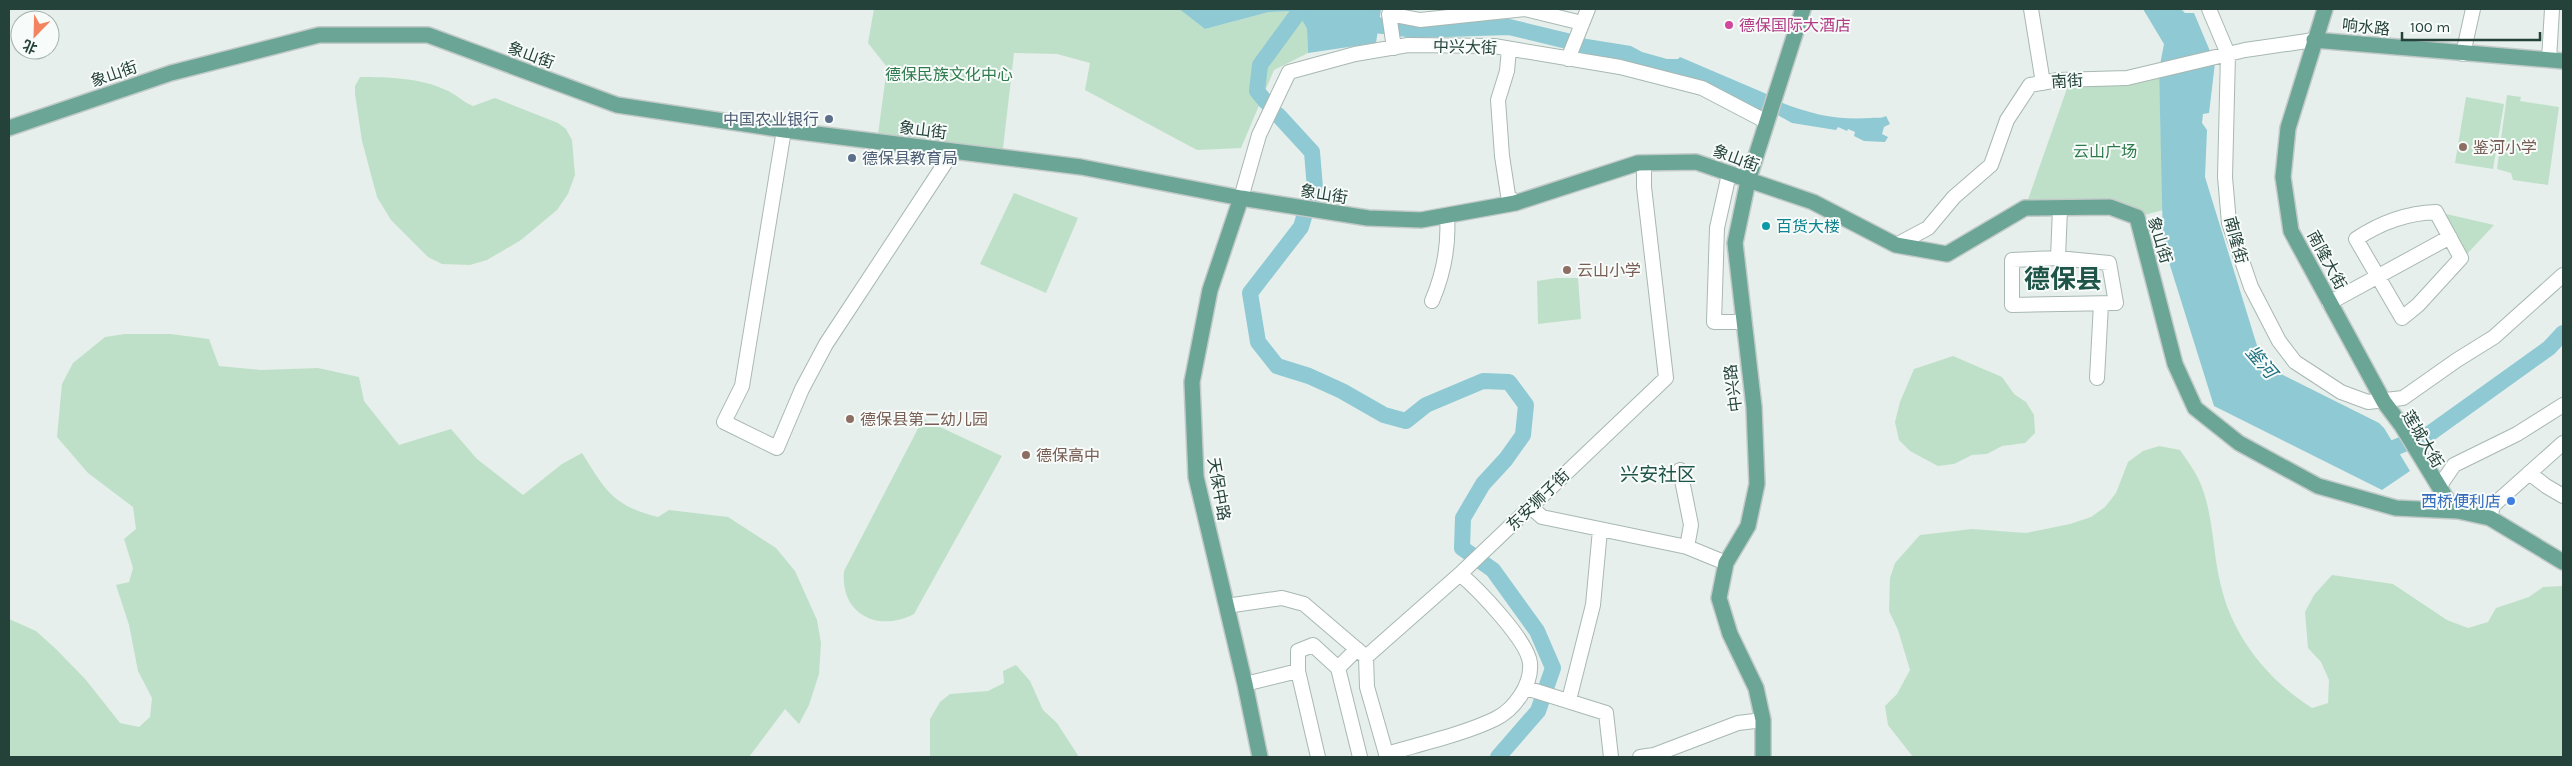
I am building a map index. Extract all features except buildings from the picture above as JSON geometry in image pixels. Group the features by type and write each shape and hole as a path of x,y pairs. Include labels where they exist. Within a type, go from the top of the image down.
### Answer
{"main road":[{"name":"中兴路","path":"1763,757 1763,720 1756,688 1730,634 1719,598 1726,563 1748,526 1757,484 1754,407 1735,243 1748,181 1803,9"},
{"name":"南隆大街","path":"2325,9 2288,128 2283,177 2291,231 2381,402"},
{"name":"象山街","path":"9,128 171,73 319,35 428,35 617,105 784,130 1081,167 1241,198 1368,218 1421,220 1447,216 1515,203 1644,163 1696,162 1813,202 1896,245 1947,254 2026,208 2110,207 2137,217 2179,373 2195,408 2239,443 2318,486 2396,508 2453,511"},
{"name":"响水路","path":"2314,40 2556,61"},
{"name":"天保中路","path":"1241,198 1210,290 1192,382 1196,477 1245,684 1260,757"},
{"name":"莲城大街","path":"2381,402 2400,427 2457,517 2487,524 2563,570"},
{"path":"2453,511 2490,518 2563,562"}],"street":[{"path":"1394,48 1391,11 1420,20 1490,11 1525,9 1582,23"},
{"path":"1568,59 1588,9"},
{"path":"2031,9 2043,83"},
{"name":"南隆街","path":"2209,9 2228,54 2225,177 2229,223 2251,288 2279,341 2295,362 2341,392 2368,402 2381,402"},
{"path":"2463,54 2473,9"},
{"path":"2552,9 2556,61"},
{"name":"南街","path":"1896,245 1928,228 1954,197 1991,165 2007,120 2030,85 2058,80 2127,78 2208,58 2314,40"},
{"name":"中兴大街","path":"1241,198 1259,135 1289,72 1355,54 1408,45 1494,46 1620,67 1702,88 1767,122"},
{"path":"1509,49 1507,71 1498,100 1503,166 1508,195 1515,203"},
{"path":"784,130 742,386 724,422 777,448 802,390 826,344 953,151"},
{"name":"东安狮子街","path":"1338,668 1361,653 1460,574 1666,378 1644,187 1644,163"},
{"path":"1729,174 1717,228 1714,322 1743,322"},
{"path":"2058,258 2060,208"},
{"path":"2436,212 2461,258 2418,305 2402,318 2377,276 2356,239 2376,226 2422,213 2436,212"},
{"path":"1432,301 1441,280 1448,228 1447,216"},
{"path":"2329,302 2450,237"},
{"path":"2058,258 2109,263 2116,303 2100,304 2012,305 2012,260 2058,258"},
{"path":"2381,402 2403,398 2494,337 2563,275"},
{"path":"2097,378 2100,304"},
{"path":"2433,481 2454,465 2517,434 2563,405"},
{"path":"2490,518 2493,506 2563,443"},
{"path":"1680,470 1691,525 1687,547"},
{"path":"2529,473 2563,496"},
{"path":"1531,507 1542,517 1687,547 1726,563"},
{"path":"1569,700 1593,606 1600,530"},
{"path":"1226,606 1282,598 1304,604 1361,653 1367,687 1387,756 1496,718 1513,705 1526,688 1530,663 1519,638 1474,586 1460,574"},
{"path":"1318,757 1298,671 1298,651 1313,646 1338,668 1360,757"},
{"path":"1245,684 1298,671"},
{"path":"1526,688 1606,713 1611,757"},
{"path":"1640,757 1671,749 1738,722 1763,720"}],"green space":[{"name":"德保民族文化中心","path":"874,9 1179,9 1205,29 1269,12 1297,11 1307,29 1308,53 1274,70 1241,148 1197,150 1085,90 1090,63 1057,54 1014,53 1002,157 877,142 887,67 868,43"},
{"name":"云山广场","path":"2159,70 2163,210 2137,217 2110,207 2025,208 2070,80"},
{"path":"360,77 393,78 426,83 450,92 473,106 495,98 558,123 566,129 572,140 575,175 568,194 557,210 521,240 487,260 470,265 442,264 428,257 391,220 377,197 362,141 355,94 355,86"},
{"path":"2507,95 2521,97 2520,101 2559,107 2548,185 2513,180 2511,173 2497,169"},
{"path":"2466,97 2504,104 2493,169 2455,163"},
{"path":"1014,193 1078,218 1046,293 980,264"},
{"path":"2442,213 2494,225 2467,254 2463,252"},
{"path":"1557,278 1578,278 1581,319 1538,324 1537,281"},
{"path":"125,334 171,334 209,339 219,366 261,370 318,368 359,377 364,401 399,445 451,429 477,459 523,495 562,464 582,453 604,487 630,507 658,517 669,510 728,517 776,548 795,571 817,620 821,643 819,674 809,705 799,724 785,709 749,757 9,757 9,619 36,631 57,650 86,680 120,723 139,727 150,717 152,698 138,671 129,625 116,585 129,582 133,568 124,539 136,529 133,507 88,473 57,437 62,384 73,363 105,337"},
{"path":"1953,356 2002,377 2014,394 2026,402 2034,415 2035,433 2025,443 2002,446 1987,454 1972,455 1954,464 1938,466 1910,451 1899,440 1895,422 1900,402 1914,369"},
{"path":"923,419 1002,456 914,614 887,621 875,620 864,616 855,609 848,599 844,586 844,571"},
{"path":"2159,446 2180,450 2198,478 2210,517 2221,586 2234,623 2243,640 2267,671 2296,697 2312,708 2328,703 2329,680 2321,662 2308,648 2305,612 2314,595 2332,575 2393,584 2447,620 2468,628 2488,622 2496,608 2529,597 2543,587 2563,586 2563,757 1913,757 1888,725 1885,706 1897,694 1910,670 1898,630 1889,611 1890,578 1895,563 1920,535 1972,529 2026,533 2070,524 2091,517 2105,507 2116,493 2128,462 2143,451"},
{"path":"1016,665 1030,681 1043,710 1057,723 1079,757 930,757 930,719 940,702 950,694 988,691 1004,683 1003,671"}],"water":[{"path":"1179,9 1381,9 1376,43 1308,53 1307,29 1297,11 1269,12 1205,29"},
{"path":"2143,9 2181,9 2185,13 2194,13 2215,63 2209,113 2203,114 2202,123 2207,130 2205,177 2263,365 2379,423 2384,428 2410,471 2382,490 2214,406 2163,243 2159,70 2164,44"},
{"path":"1581,38 1631,46 1642,52 1667,59 1678,59 1680,57 1769,95 1763,113 1651,69 1628,62 1576,53"},
{"path":"1780,102 1814,113 1836,117 1880,118 1886,116 1890,124 1884,127 1882,134 1888,137 1885,142 1864,141 1854,136 1855,132 1848,129 1847,131 1838,127 1836,130 1792,123 1776,114"}],"waterway":[{"path":"1266,102 1257,91 1260,65 1301,9"},
{"path":"1353,9 1376,25 1383,26"},
{"path":"1400,28 1415,30 1509,27 1567,41"},
{"path":"1278,115 1312,152 1315,188 1310,201"},
{"path":"1304,217 1301,227 1250,293 1258,342 1277,366 1309,376 1342,391 1384,415 1406,421 1426,405 1483,381 1509,382 1526,405 1523,435 1506,459 1483,484 1463,518 1462,548 1493,570 1537,631 1553,668 1538,711 1498,757"},
{"name":"鉴河","path":"2376,455 2429,434 2549,348 2563,333"}],"place":[{"name":"德保国际大酒店","path":"1729,25"},
{"name":"中国农业银行","path":"829,119"},
{"name":"鉴河小学","path":"2463,147"},
{"name":"德保县教育局","path":"852,158"},
{"name":"百货大楼","path":"1766,226"},
{"name":"云山小学","path":"1567,270"},
{"name":"德保县第二幼儿园","path":"850,419"},
{"name":"德保高中","path":"1026,455"},
{"name":"西桥便利店","path":"2511,501"}],"district":[{"name":"德保县","path":"2063,279"},
{"name":"兴安社区","path":"1658,475"}]}
